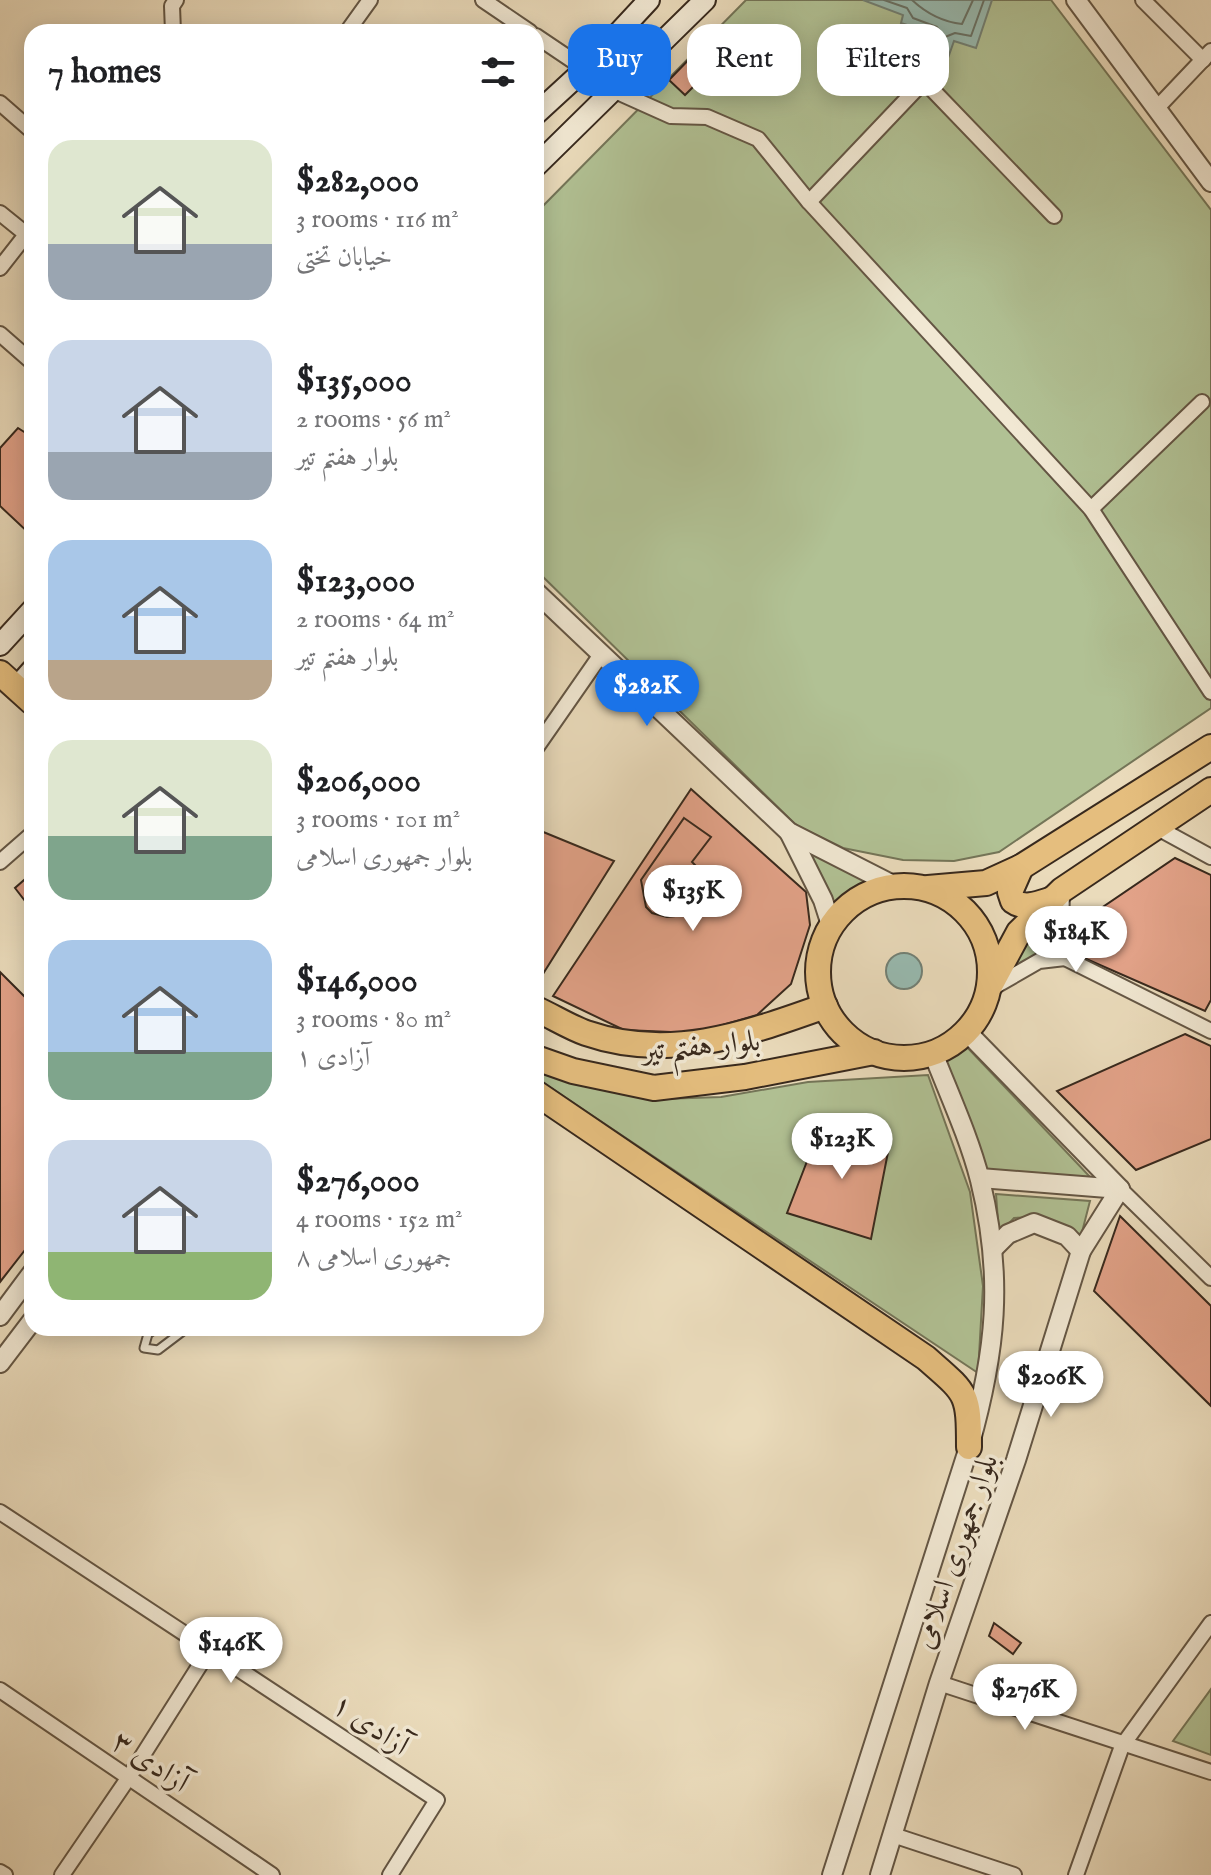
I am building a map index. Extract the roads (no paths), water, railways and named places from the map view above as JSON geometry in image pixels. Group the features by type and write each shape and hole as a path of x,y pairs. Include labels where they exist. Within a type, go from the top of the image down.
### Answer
{"main road":[{"path":"671,33 705,0"},
{"path":"625,24 645,2"},
{"path":"544,107 568,85"},
{"path":"544,158 607,96"},
{"path":"0,645 24,619"},
{"path":"1211,747 1021,867 986,883 925,888 895,886 870,893 848,906 831,925 823,942 818,973 825,1006 837,1026 854,1041 874,1052 914,1057 933,1053 966,1031 982,1007 1019,932 1058,894 1211,790"},
{"path":"1021,867 1010,892 1013,901 1019,905 1032,905 1058,894"},
{"path":"925,888 950,899 970,916 984,938 990,964 989,990"},
{"name":"بلوار هفتم تیر","path":"544,1013 586,1033 655,1046 735,1038 825,1006"},
{"name":"بلوار هفتم تیر","path":"544,1061 573,1071 654,1088 745,1077 874,1052"},
{"path":"544,1098 926,1358 959,1386 969,1405 969,1447"}],"street":[{"path":"173,24 172,6 176,0"},
{"path":"353,24 370,0"},
{"path":"484,0 518,24"},
{"path":"1076,0 1211,182"},
{"path":"1143,0 1207,56 1156,109"},
{"path":"544,41 568,58"},
{"path":"809,202 924,81 1054,216"},
{"path":"626,96 671,116 707,117 758,139 809,202 1091,509 1211,692"},
{"path":"0,103 24,124"},
{"path":"0,213 24,227"},
{"path":"0,268 24,237"},
{"path":"0,334 24,355"},
{"path":"1091,509 1202,402"},
{"path":"544,600 789,832 895,886"},
{"path":"544,736 600,656"},
{"path":"1156,827 1211,857"},
{"path":"789,832 823,900 831,925"},
{"path":"0,862 24,841"},
{"path":"1058,894 1065,958"},
{"path":"989,990 1039,961 1065,958 1211,1031"},
{"path":"966,1031 1211,1278"},
{"name":"بلوار جمهوری اسلامی","path":"832,1875 969,1447 982,1400 995,1331 993,1249 980,1178 933,1053"},
{"path":"980,1178 1120,1189"},
{"name":"بلوار جمهوری اسلامی","path":"880,1875 939,1683 1016,1460 1081,1251 1120,1189"},
{"path":"993,1249 1008,1234 1034,1223 1067,1236 1081,1251"},
{"path":"0,1316 24,1284"},
{"path":"0,1363 24,1332"},
{"name":"آزادی ۱","path":"0,1512 437,1800 390,1875"},
{"path":"1076,1875 1122,1746 1210,1625"},
{"path":"62,1875 210,1649"},
{"path":"939,1683 1122,1746 1211,1772"},
{"name":"آزادی ۳","path":"0,1690 272,1875"},
{"path":"893,1835 1014,1875"}],"lane":[{"path":"147,1336 144,1348 158,1350 176,1336"}],"water":[{"path":"863,0 992,0 976,48 954,41 949,55 949,24 904,24 901,23 903,15"},
{"path":"904,953 917,958 922,971 917,984 904,989 891,984 886,971 891,958"}]}
